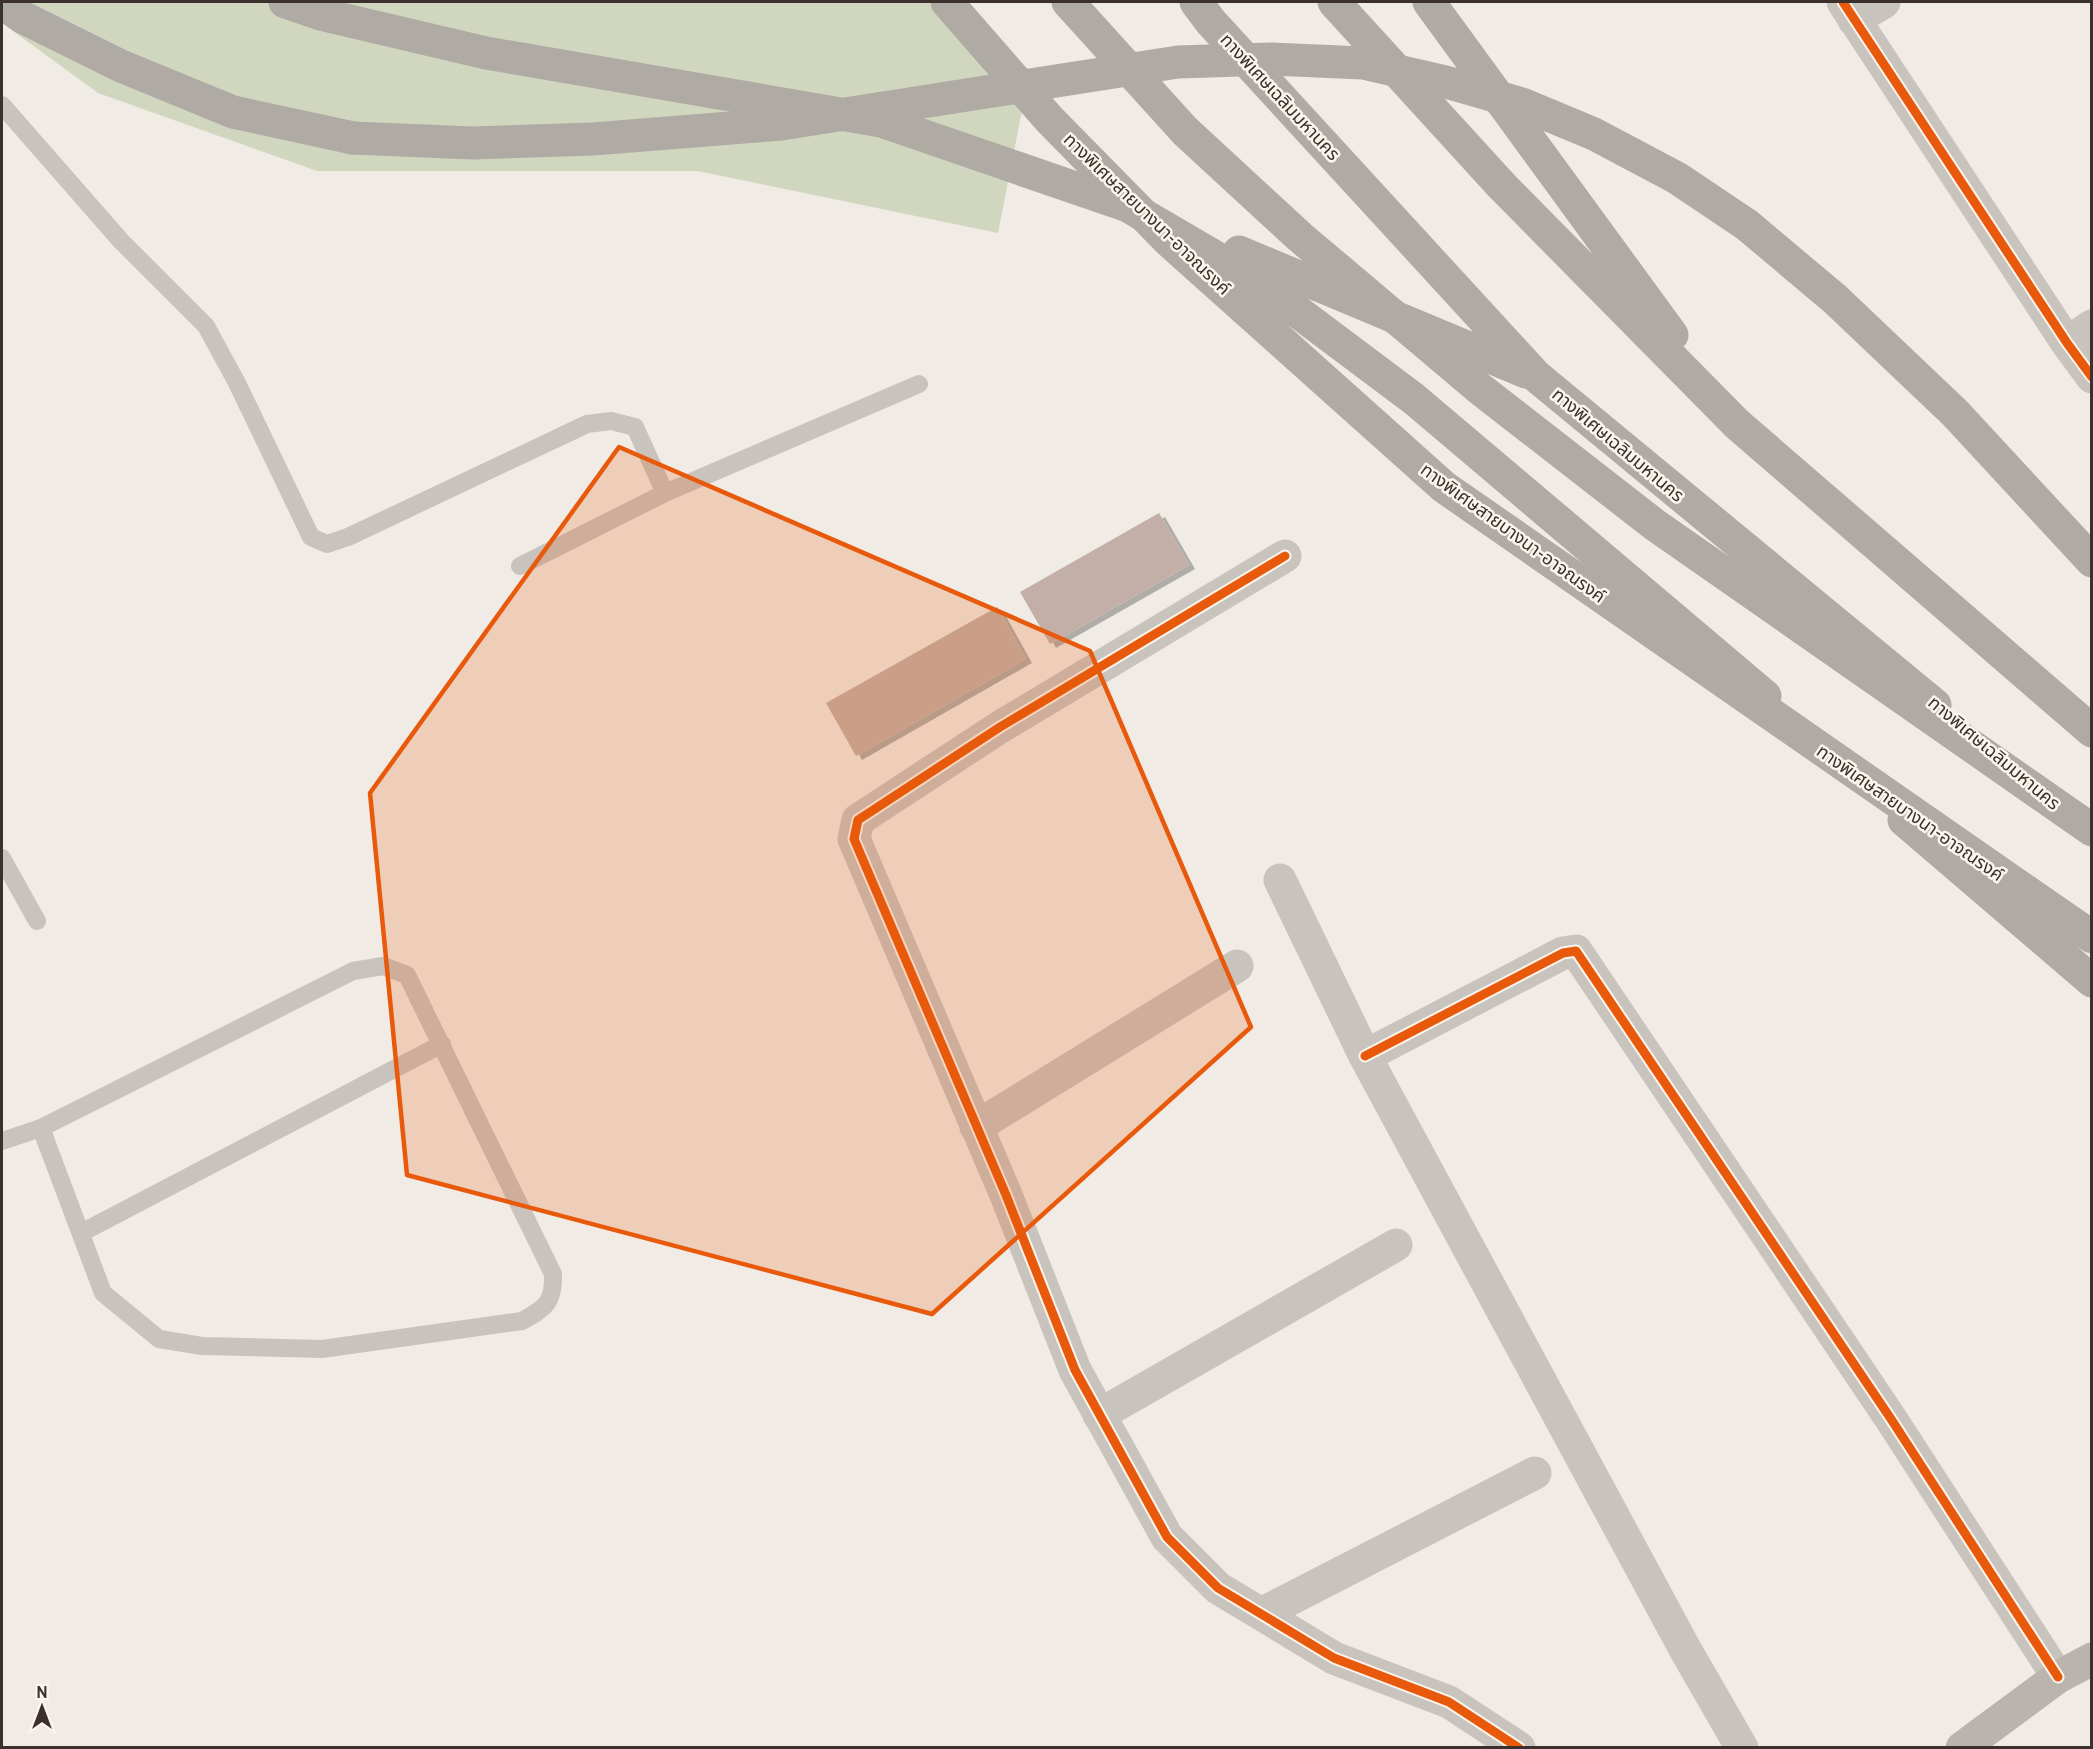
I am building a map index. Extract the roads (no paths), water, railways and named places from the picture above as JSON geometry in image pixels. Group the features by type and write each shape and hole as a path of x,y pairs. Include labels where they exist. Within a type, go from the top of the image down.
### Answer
{"highway":[{"path":"285,2 320,14 486,53 881,121 1128,206 1536,376"},
{"name":"ทางพิเศษสายบางนา-อาจณรงค์","path":"947,2 1049,119 1169,241 1444,487 2091,938"},
{"path":"1068,2 1185,131 1300,237 1480,389 1655,525 2091,830"},
{"name":"ทางพิเศษเฉลิมมหานคร","path":"1196,2 1211,22 1536,376 2091,835"},
{"path":"1334,2 1502,186 1737,424 2091,730"},
{"path":"1430,2 1737,424"},
{"path":"2,3 24,18 121,66 233,112 352,138 484,143 593,139 781,124 1178,62 1271,59 1363,63 1446,82 1522,104 1594,134 1677,178 1747,225 1835,299 1955,413 2091,561"},
{"path":"1128,206 1257,282 1413,399 1732,667 1949,860 2091,981"}],"street":[{"path":"1884,2 1848,11 2079,335 2091,377"},
{"path":"1285,556 1000,727 858,820 854,839 976,1127 1075,1370 1167,1537 1218,1588 1263,1613 1334,1659 1449,1702 1519,1748"},
{"path":"1280,880 1365,1056 1686,1649 1742,1748"},
{"path":"1365,1056 1563,952 1576,951 1884,1409 2058,1677"},
{"path":"976,1127 1237,966"},
{"path":"1100,1415 1396,1245"},
{"path":"1263,1613 1535,1473"},
{"path":"1962,1748 2058,1677 2091,1659"}],"lane":[{"path":"2,105 121,241 206,326 237,383 311,537 327,544 348,537 586,424 611,421 635,427 664,493"},
{"path":"520,566 664,493 919,384"},
{"path":"2,858 37,921"},
{"path":"2,1141 40,1128 353,971 383,966 407,975 553,1274 554,1293 542,1310 522,1321 322,1348 202,1346 159,1339 103,1293 40,1128"},
{"path":"81,1233 442,1044"}]}
